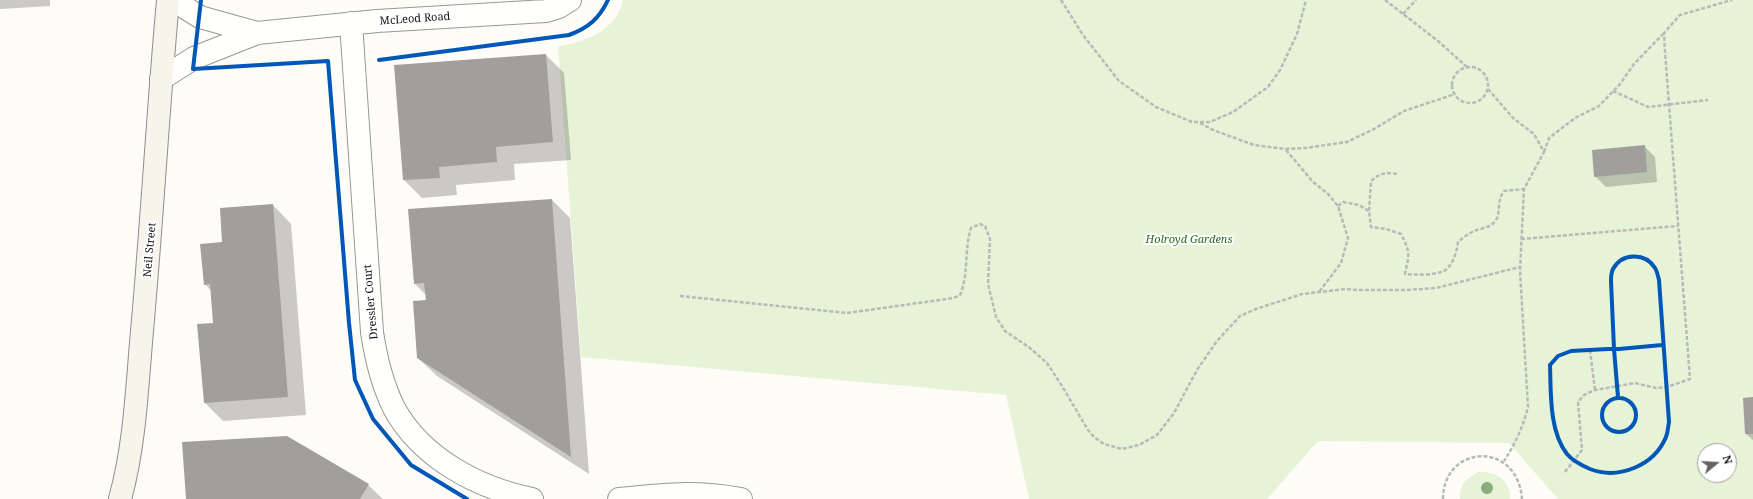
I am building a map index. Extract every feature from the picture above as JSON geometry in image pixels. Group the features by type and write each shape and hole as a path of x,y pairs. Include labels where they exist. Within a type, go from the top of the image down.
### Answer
{"main road":[{"name":"Neil Street","path":"120,499 125,482 132,441 140,358 151,233 161,79 168,0"}],"street":[{"name":"McLeod Road","path":"173,0 200,17 257,33"},
{"name":"McLeod Road","path":"161,79 194,58 257,33 351,23 546,10 559,7 570,0"},
{"name":"Dressler Court","path":"351,23 372,332 375,352 386,391 395,409 407,427 428,449 454,469 479,483 509,494 532,499"},
{"path":"619,499 676,493 715,494 740,499"}],"path":[{"path":"1061,0 1083,35 1119,81 1156,107 1192,122 1210,122 1233,112 1268,87 1280,70 1298,34 1306,0"},
{"path":"1385,0 1438,41 1467,67 1478,69 1483,72 1488,83 1488,89 1485,95 1476,102 1464,102 1455,94 1452,83 1454,77 1462,69 1467,67"},
{"path":"1403,14 1416,0"},
{"path":"1504,461 1513,447 1524,422 1528,407 1520,267 1524,189 1544,152 1549,138 1575,118 1599,106 1620,84 1634,64 1680,15 1732,0"},
{"path":"1565,472 1576,460 1582,450 1578,402 1584,395 1595,390 1635,383 1656,388 1667,387 1690,378 1664,33"},
{"path":"1488,89 1513,118 1534,134 1544,152"},
{"path":"1613,91 1648,107 1708,100"},
{"path":"1199,122 1213,130 1254,145 1285,149 1305,148 1347,142 1374,129 1404,111 1455,94"},
{"path":"1285,149 1313,182 1328,194 1338,206 1348,238 1341,263 1319,292"},
{"path":"1397,174 1387,172 1378,175 1371,182 1369,211 1371,227 1386,229 1401,234 1409,252 1405,274 1413,275 1440,272 1448,269 1458,242 1466,235 1486,228 1494,223 1497,217 1500,197 1504,191 1524,189"},
{"path":"1338,206 1343,202 1350,202 1369,211"},
{"path":"680,296 847,313 954,298 960,295 964,286 967,240 971,228 980,224 985,226 990,239 988,284 996,317 1005,331 1030,348 1047,363 1088,430 1094,437 1104,444 1122,449 1139,445 1157,435 1174,413 1197,370 1217,341 1240,316 1256,309 1302,294 1346,289 1400,290 1436,288 1520,267"},
{"path":"1521,239 1678,226"},
{"path":"1590,350 1595,390"},
{"path":"1584,351 1596,350"},
{"path":"1617,378 1618,392"},
{"path":"1666,380 1667,393"},
{"path":"1573,419 1587,418"},
{"path":"1443,499 1443,489 1448,476 1457,465 1468,459 1482,456 1504,461 1516,474 1521,486 1522,499"}],"green space":[{"name":"Holroyd Gardens","path":"623,0 1753,0 1753,499 1558,499 1509,443 1318,441 1267,499 1029,499 1006,395 581,357 558,46 589,38 607,27 614,20"},
{"path":"1479,472 1491,473 1501,478 1508,487 1510,499 1460,499 1461,490 1465,482 1471,476"}],"building":[{"path":"546,54 553,142 496,147 497,162 439,167 440,178 403,180 394,65"},
{"path":"1645,145 1647,172 1594,177 1592,150"},
{"path":"552,199 571,457 417,358 413,301 426,300 424,283 414,284 408,209"},
{"path":"273,204 288,397 204,403 197,324 213,323 210,284 204,285 200,244 222,242 220,208"},
{"path":"1753,397 1753,434 1745,434 1743,398"},
{"path":"287,436 369,484 360,499 186,499 182,442"}],"cycle path":[{"path":"201,0 193,69 328,61 355,380 373,419 411,465 467,499"},
{"path":"379,60 569,35 587,26 597,18 608,0"},
{"path":"1618,397 1614,349 1611,281 1611,274 1617,264 1628,257 1634,256 1645,259 1651,263 1658,275 1669,422 1667,433 1660,447 1653,456 1634,468 1612,473 1590,469 1578,463 1567,454 1561,445 1557,434 1552,411 1550,365 1558,356 1571,351 1608,349 1619,349 1662,345"},
{"path":"1616,398 1622,398 1626,399 1633,405 1636,415 1635,422 1629,429 1622,432 1616,432 1612,431 1605,425 1602,418 1602,412 1603,408 1609,401 1616,398"}]}
